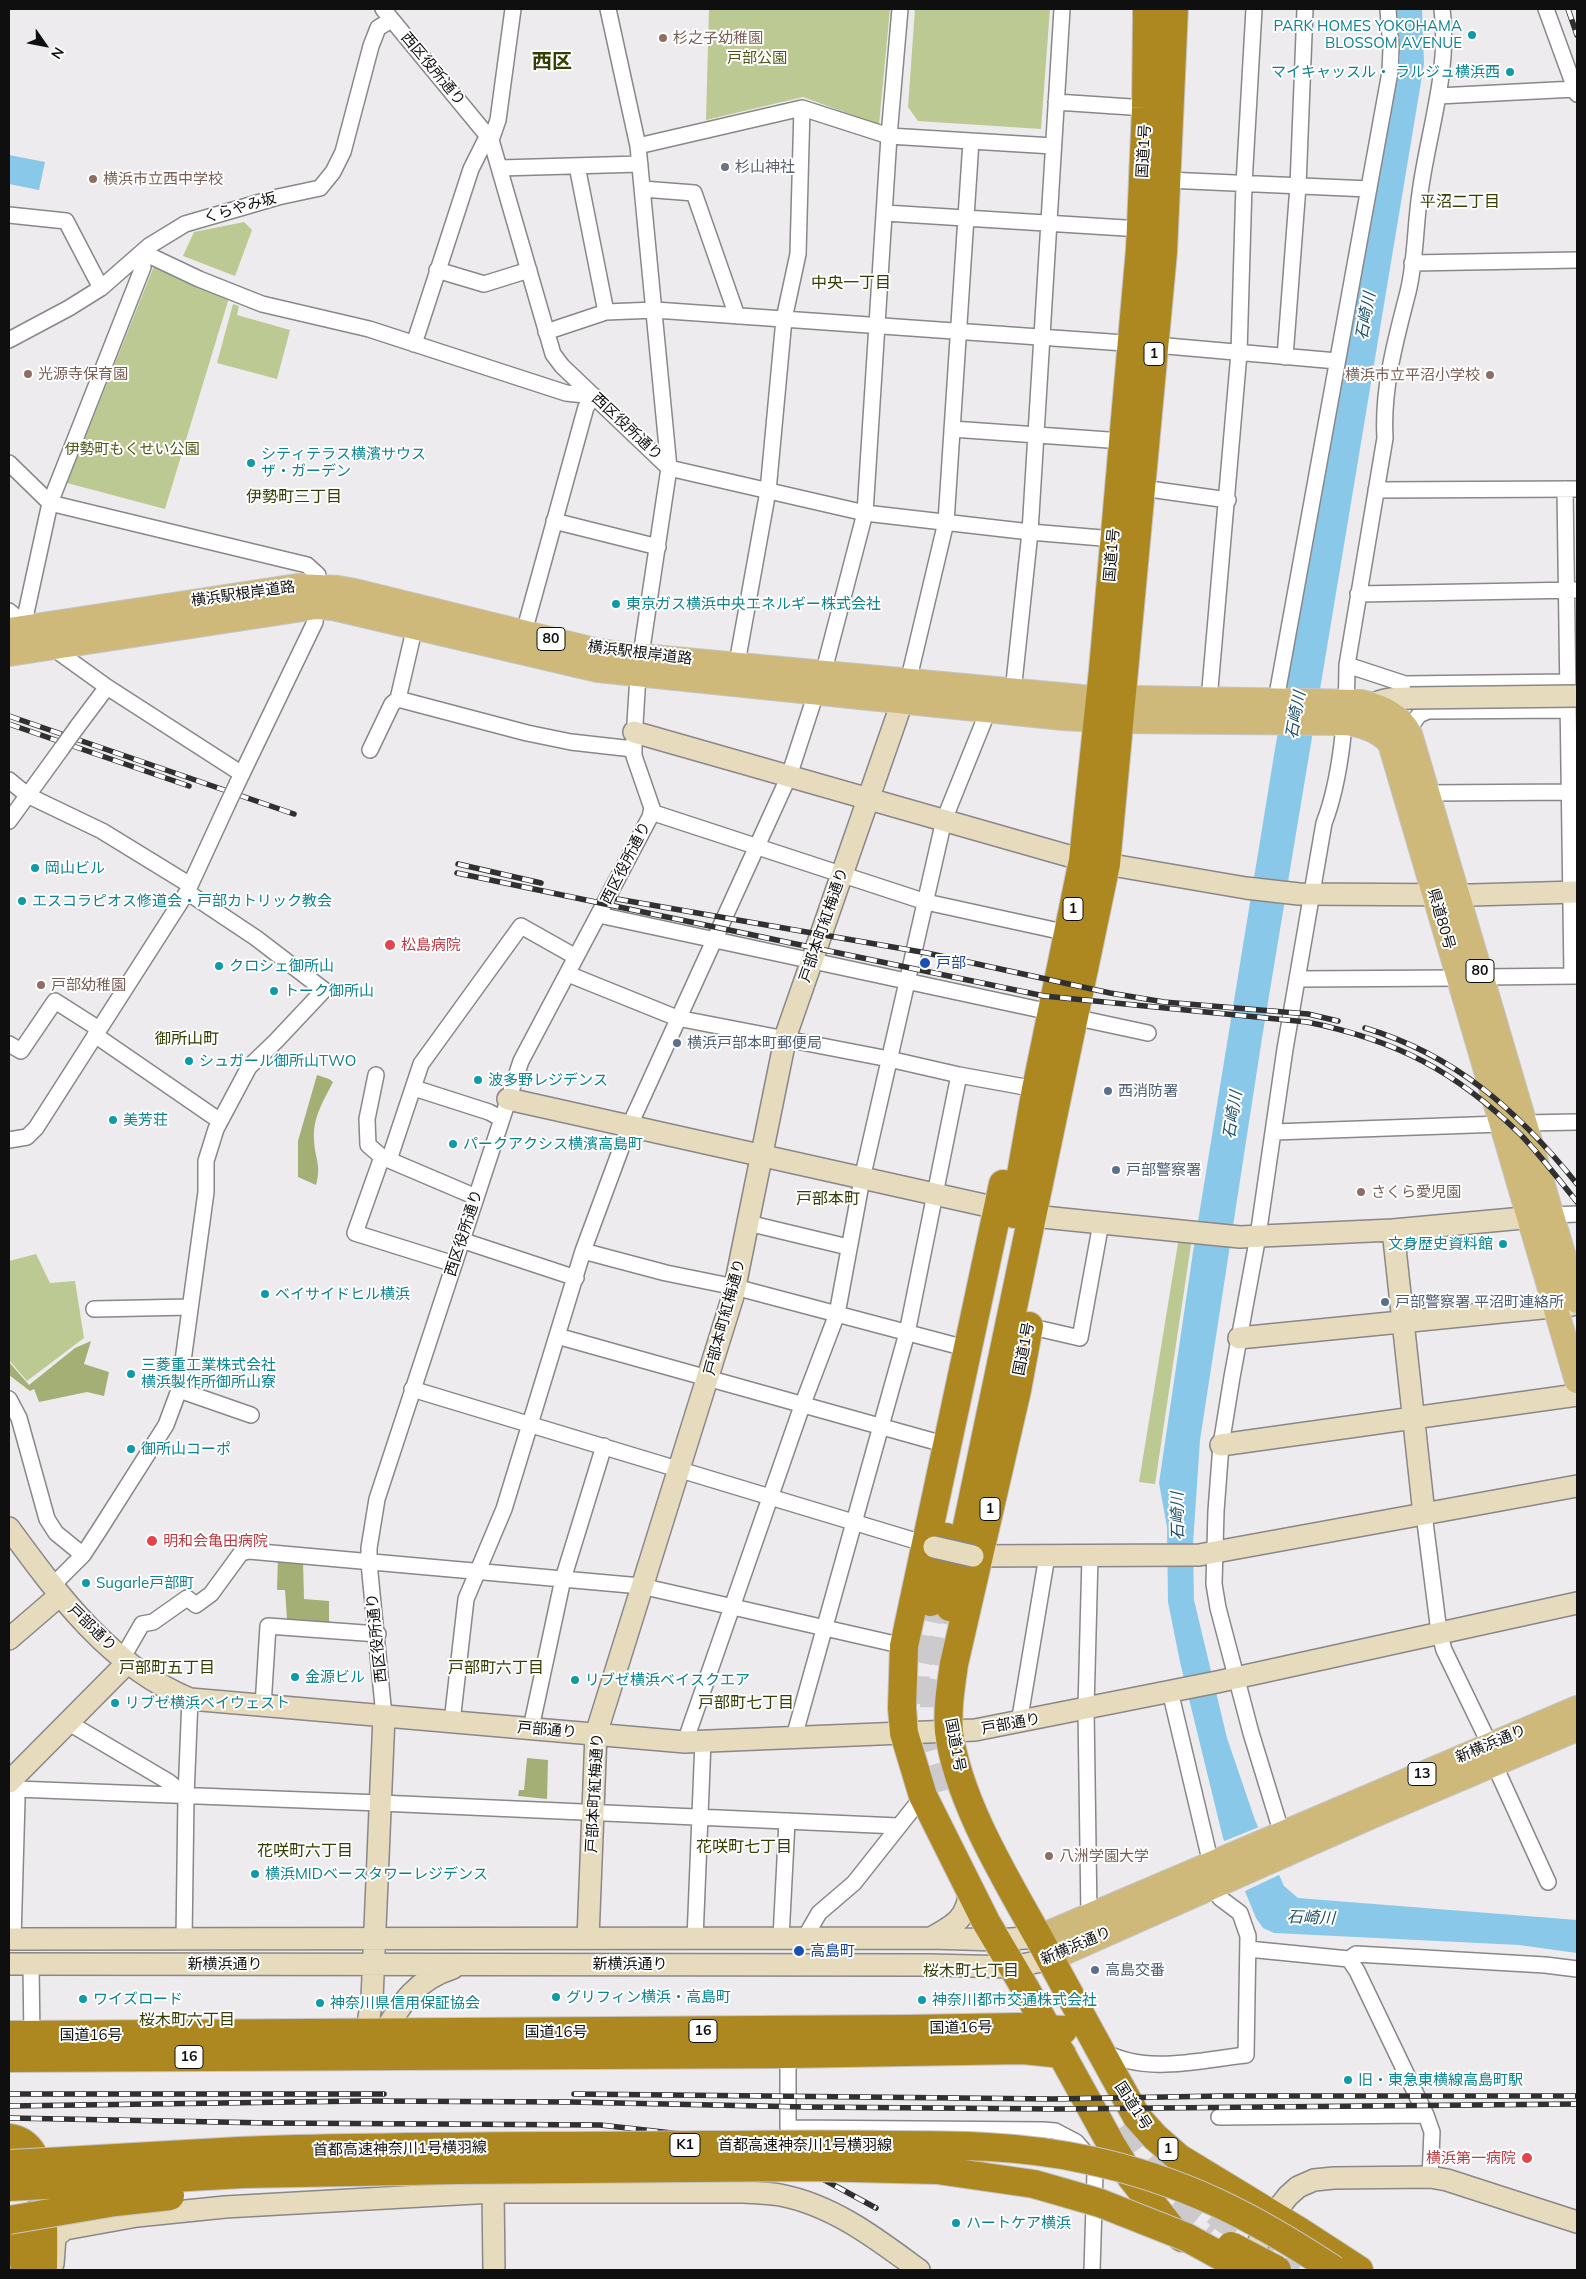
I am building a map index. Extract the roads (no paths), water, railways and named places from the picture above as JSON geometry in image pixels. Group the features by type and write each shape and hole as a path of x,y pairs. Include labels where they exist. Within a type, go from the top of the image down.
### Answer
{"highway":[{"name":"国道1号","path":"1147,9 1146,108 1141,229 1143,345 1142,488 1110,709 1094,862 1065,1023 1035,1092 1024,1214 1028,1326 1017,1390 976,1555 954,1664 948,1707 949,1732 954,1757 968,1800 1002,1870 1137,2117 1155,2138 1179,2158 1274,2215 1359,2270"},
{"name":"国道1号","path":"1110,709 1114,539 1123,441 1143,345 1167,180 1174,9"},
{"name":"国道1号","path":"1094,862 1068,933 1065,1023 1070,1098 968,1349 947,1445 930,1545 904,1646 902,1708 904,1733 923,1796 997,1940 1130,2177 1171,2228 1216,2270"},
{"name":"国道1号","path":"940,1605 993,1322 1024,1214"},
{"name":"国道16号","path":"20,2047 370,2035 1047,2028 1064,2031 1098,2048"},
{"name":"国道16号","path":"370,2035 788,2054 1008,2050 1062,2054"},
{"path":"1008,2050 1038,2057 1054,2070 1101,2149 1130,2177"},
{"path":"9,2138 22,2142 31,2150 35,2158 42,2208 43,2270"},
{"name":"首都高速神奈川1号横羽線","path":"9,2164 242,2151 812,2144 939,2145 1011,2148 1092,2161 1134,2171 1183,2187 1252,2219 1334,2270"},
{"path":"9,2148 242,2151"},
{"name":"首都高速神奈川1号横羽線","path":"9,2187 243,2174 811,2167 937,2170 1034,2184 1100,2203 1186,2237 1245,2270"},
{"path":"937,2170 977,2170 1009,2173 1098,2192 1183,2223 1276,2270"},
{"path":"25,2270 21,2238 9,2222 115,2202 378,2172"}],"main road":[{"name":"横浜駅根岸道路","path":"18,628 297,586 349,610 598,670 640,665 737,663 820,684"},
{"name":"横浜駅根岸道路","path":"9,654 355,591 599,651 640,665 905,692 1013,692 1110,709"},
{"name":"横浜駅根岸道路","path":"905,692 988,710 1110,709"},
{"name":"県道80号","path":"1110,709 1209,700 1334,712 1371,704 1399,719 1408,730 1552,1215 1570,1304 1577,1381"},
{"name":"県道80号","path":"1110,709 1277,707"},
{"name":"県道80号","path":"1334,712 1384,736 1390,743 1528,1217 1570,1304"},
{"name":"新横浜通り","path":"1492,1755 1577,1708"},
{"name":"新横浜通り","path":"1275,1845 1492,1755 1577,1729"},
{"name":"13","path":"1220,1872 1275,1845"},
{"name":"新横浜通り","path":"1045,1948 1089,1916 1220,1872"},
{"name":"新横浜通り","path":"1045,1948 1220,1872"}],"street":[{"path":"414,344 471,169 498,120 513,9"},
{"path":"608,9 638,146 669,468 865,513 1030,532 1114,539"},
{"path":"452,1722 462,1620 466,1599 504,1509 584,1251 629,1127 677,1018 789,776 820,684 865,513 889,136 900,9"},
{"path":"1013,692 1030,532 1062,9"},
{"path":"1209,700 1228,500 1239,353 1244,184 1254,9"},
{"path":"1285,357 1298,186 1305,9"},
{"path":"1277,707 1337,361 1390,72 1392,48 1388,9"},
{"path":"1275,1845 1250,1734 1227,1679 1214,1584 1204,1554 1238,1338 1249,1236 1274,1132 1297,980 1302,894 1331,803 1334,712 1346,665 1385,438 1383,416 1396,335 1408,291 1419,195 1438,96 1443,61 1442,9"},
{"path":"1438,96 1576,91 1546,9"},
{"name":"西区役所通り","path":"384,1716 378,1634 369,1563 369,1548 377,1499 521,1062 647,824 651,812 634,740 640,665 669,468 562,366 553,354 490,137 387,14"},
{"name":"くらやみ坂","path":"9,340 101,288 142,252 164,236 192,222 278,197 320,188 333,172 343,152 374,37 387,14"},
{"path":"1056,102 1146,108"},
{"path":"638,146 802,108 889,136 1053,146"},
{"path":"737,663 768,491 784,319 798,254 802,108"},
{"path":"905,692 946,522 970,141"},
{"path":"500,168 640,164"},
{"path":"577,166 606,312"},
{"path":"1167,180 1369,189"},
{"path":"642,189 694,192 737,316"},
{"path":"885,213 1141,229"},
{"path":"9,215 66,220 101,288"},
{"path":"18,628 26,613 50,503 143,267 142,252 199,279 262,304 370,329 566,393 594,396 586,407 524,632"},
{"path":"1412,263 1577,260"},
{"path":"437,270 484,284 529,270"},
{"path":"546,332 606,312 655,310 1042,337 1337,361"},
{"path":"952,428 1123,441"},
{"path":"9,463 50,503 306,565 318,575 315,622 189,888 31,1135 9,1140"},
{"path":"1142,488 1228,500"},
{"path":"1376,490 1571,489 1574,976 1482,977"},
{"path":"554,521 658,547"},
{"path":"1358,594 1572,590"},
{"path":"9,611 18,628 50,647 239,779"},
{"path":"370,750 392,704 398,699 416,626"},
{"path":"1346,665 1407,691 1571,696"},
{"path":"9,820 107,687"},
{"path":"1371,704 1407,691"},
{"name":"戸部本町紅梅通り","path":"588,1938 596,1734 641,1586 708,1379 735,1287 785,1038 905,692"},
{"path":"1408,730 1419,715 1428,711 1571,696"},
{"path":"398,699 527,733 571,742 634,740 789,776 1094,862 1246,888 1302,894 1458,895 1573,892"},
{"path":"695,1938 700,1817 694,1741 732,1607 802,1406 837,1314 862,1179 944,820 988,710"},
{"path":"9,780 27,795 102,831 189,888 324,990 276,1042 249,1066 220,1121 206,1161 206,1192 179,1390 174,1407 159,1437 123,1489 83,1555 56,1591 9,1639"},
{"path":"1427,793 1572,792"},
{"path":"651,812 926,902 1068,933"},
{"path":"599,915 907,980 1065,1023 1148,1033"},
{"path":"454,1264 355,1233 414,1088 421,1064 521,926 576,957"},
{"path":"568,974 677,1018 889,1059 1035,1092"},
{"path":"1297,980 1458,978"},
{"path":"9,1044 21,1052 55,1001 220,1121"},
{"path":"376,1075 367,1119 368,1145 386,1158 476,1197"},
{"path":"794,1737 907,1333 959,1075"},
{"path":"414,1088 489,1112 502,1119"},
{"path":"508,1099 935,1196 1024,1214 1190,1233 1249,1236 1393,1230 1577,1214"},
{"path":"1525,1123 1577,1122"},
{"path":"1274,1132 1501,1124"},
{"path":"748,1223 848,1247"},
{"path":"1028,1326 1080,1338 1101,1223"},
{"path":"1393,1230 1402,1323 1439,1632 1444,1650 1548,1882"},
{"path":"461,1240 576,1278"},
{"path":"584,1251 735,1287 968,1349"},
{"path":"1238,1338 1402,1323 1570,1304"},
{"path":"94,1309 190,1307"},
{"path":"557,1336 947,1445"},
{"path":"412,1389 930,1545 976,1555 1162,1556 1204,1554 1577,1486"},
{"path":"179,1390 251,1415"},
{"path":"1221,1445 1577,1395"},
{"path":"9,1399 18,1418 48,1519 56,1533 83,1555"},
{"path":"531,1728 563,1579 604,1446"},
{"name":"戸部通り","path":"9,1528 56,1591 99,1637 155,1682 190,1699 694,1741 949,1732 1019,1723 1577,1603"},
{"path":"11,1939 13,1823 11,1785 126,1660 142,1624 153,1622 187,1598 196,1605 212,1594 241,1553 250,1551 477,1573 641,1586 904,1646"},
{"path":"1019,1723 1047,1556"},
{"path":"1089,1916 1086,1709 1090,1556"},
{"path":"262,1706 268,1626 378,1634"},
{"path":"1098,2048 1128,2061 1148,2064 1246,2055 1248,1936 1240,1914 1220,1898 1220,1872 1176,1690"},
{"path":"184,1939 186,1796 190,1699"},
{"path":"370,2035 384,1716"},
{"path":"69,1723 169,1782 186,1796"},
{"path":"11,1785 186,1796 898,1826"},
{"path":"804,1939 820,1913 854,1884 923,1796"},
{"path":"782,1938 787,1821"},
{"path":"931,1938 949,1929 965,1912 969,1902 970,1888"},
{"path":"370,2035 395,1965 402,1938"},
{"name":"新横浜通り","path":"11,1939 931,1938 997,1940 1045,1948"},
{"name":"新横浜通り","path":"9,1964 1013,1967 1045,1948"},
{"path":"1248,1949 1349,1959 1356,1954 1545,1964 1577,1969"},
{"path":"1349,1959 1357,1971 1432,2132 1430,2177"},
{"path":"20,2047 31,1964"},
{"path":"370,2035 415,1988 429,1978 465,1964"},
{"path":"788,2054 788,2128 1055,2131 1076,2142 1090,2158 1095,2173 1092,2270"},
{"path":"1219,2117 1426,2116"},
{"path":"852,2129 851,2173 927,2176 983,2183 1035,2193 1095,2208"},
{"path":"1245,2270 1274,2215 1288,2196 1298,2187 1314,2180 1430,2177 1447,2180 1577,2222"},
{"path":"493,2192 494,2270"},
{"path":"53,2270 55,2237 65,2228 138,2216 225,2207 493,2192 745,2192 780,2195 807,2202 837,2215 863,2230 919,2270"},
{"path":"1216,2270 1274,2215"},
{"path":"9,2247 18,2255 25,2270"}],"water":[{"name":"石崎川","path":"1397,9 1422,9 1424,64 1262,1038 1200,1440 1193,1544 1194,1600 1227,1738 1255,1820 1284,1886 1298,1898 1577,1920 1577,1953 1519,1945 1274,1933 1263,1928 1256,1918 1223,1838 1180,1662 1168,1602 1167,1527 1159,1483 1193,1252 1275,749 1400,58"},
{"path":"9,155 45,162 39,190 9,184"}],"tunnel":[{"path":"915,1704 916,1673 931,1602"},
{"path":"950,1607 934,1689 934,1730 950,1789"},
{"path":"1128,2122 1158,2162 1225,2219 1298,2270"},
{"path":"1145,2173 1152,2183 1212,2232"}],"railway":[{"path":"1568,9 1577,35"},
{"path":"9,716 294,814"},
{"path":"9,724 189,786"},
{"path":"458,864 541,883"},
{"path":"457,873 1044,996 1307,1022 1339,1029 1369,1038 1423,1061 1473,1093 1521,1135 1577,1202"},
{"path":"617,899 927,953 1110,993 1164,1002 1308,1014 1338,1021"},
{"path":"1365,1028 1428,1054 1457,1070 1483,1089 1532,1133 1577,1184"},
{"path":"9,2094 384,2094"},
{"path":"574,2094 1053,2099 1221,2096 1577,2096"},
{"path":"9,2106 363,2101 1057,2109 1577,2104"},
{"path":"9,2118 270,2123 600,2125 681,2134 757,2153 819,2177 876,2208"}],"place":[{"name":"PARK HOMES YOKOHAMA BLOSSOM AVENUE","path":"1472,35"},
{"name":"杉之子幼稚園","path":"663,38"},
{"name":"マイキャッスル・ ラルジュ横浜西","path":"1510,72"},
{"name":"杉山神社","path":"725,167"},
{"name":"横浜市立西中学校","path":"93,179"},
{"name":"光源寺保育園","path":"28,374"},
{"name":"横浜市立平沼小学校","path":"1490,375"},
{"name":"シティテラス横濱サウス ザ・ガーデン","path":"251,463"},
{"name":"東京ガス横浜中央エネルギー株式会社","path":"616,604"},
{"name":"岡山ビル","path":"35,868"},
{"name":"エスコラピオス修道会・戸部カトリック教会","path":"22,901"},
{"name":"松島病院","path":"390,945"},
{"name":"戸部","path":"925,963"},
{"name":"クロシェ御所山","path":"219,966"},
{"name":"戸部幼稚園","path":"41,985"},
{"name":"トーク御所山","path":"274,991"},
{"name":"横浜戸部本町郵便局","path":"677,1043"},
{"name":"シュガール御所山TWO","path":"189,1061"},
{"name":"波多野レジデンス","path":"478,1080"},
{"name":"西消防署","path":"1108,1091"},
{"name":"美芳荘","path":"113,1120"},
{"name":"パークアクシス横濱高島町","path":"453,1144"},
{"name":"戸部警察署","path":"1116,1170"},
{"name":"さくら愛児園","path":"1361,1192"},
{"name":"文身歴史資料館","path":"1503,1244"},
{"name":"ベイサイドヒル横浜","path":"265,1294"},
{"name":"戸部警察署 平沼町連絡所","path":"1385,1302"},
{"name":"三菱重工業株式会社 横浜製作所御所山寮","path":"131,1374"},
{"name":"御所山コーポ","path":"131,1449"},
{"name":"明和会亀田病院","path":"152,1541"},
{"name":"Sugarle戸部町","path":"86,1583"},
{"name":"金源ビル","path":"295,1677"},
{"name":"リブゼ横浜ベイスクエア","path":"575,1680"},
{"name":"リブゼ横浜ベイウェスト","path":"115,1703"},
{"name":"八洲学園大学","path":"1049,1856"},
{"name":"横浜MIDベースタワーレジデンス","path":"255,1874"},
{"name":"高島町","path":"799,1951"},
{"name":"高島交番","path":"1095,1970"},
{"name":"グリフィン横浜・高島町","path":"556,1997"},
{"name":"ワイズロード","path":"83,1999"},
{"name":"神奈川都市交通株式会社","path":"922,2000"},
{"name":"神奈川県信用保証協会","path":"320,2003"},
{"name":"旧・東急東横線高島町駅","path":"1348,2080"},
{"name":"横浜第一病院","path":"1527,2158"},
{"name":"ハートケア横浜","path":"956,2223"}],"district":[{"name":"西区","path":"552,62"},
{"name":"平沼二丁目","path":"1460,202"},
{"name":"中央一丁目","path":"851,283"},
{"name":"伊勢町三丁目","path":"294,497"},
{"name":"御所山町","path":"187,1039"},
{"name":"戸部本町","path":"828,1199"},
{"name":"戸部町五丁目","path":"167,1668"},
{"name":"戸部町六丁目","path":"496,1668"},
{"name":"戸部町七丁目","path":"746,1703"},
{"name":"花咲町七丁目","path":"744,1847"},
{"name":"花咲町六丁目","path":"305,1851"},
{"name":"桜木町七丁目","path":"971,1971"},
{"name":"桜木町六丁目","path":"187,2020"}],"park label":[{"name":"戸部公園","path":"757,58"},
{"name":"伊勢町もくせい公園","path":"132,449"}]}
